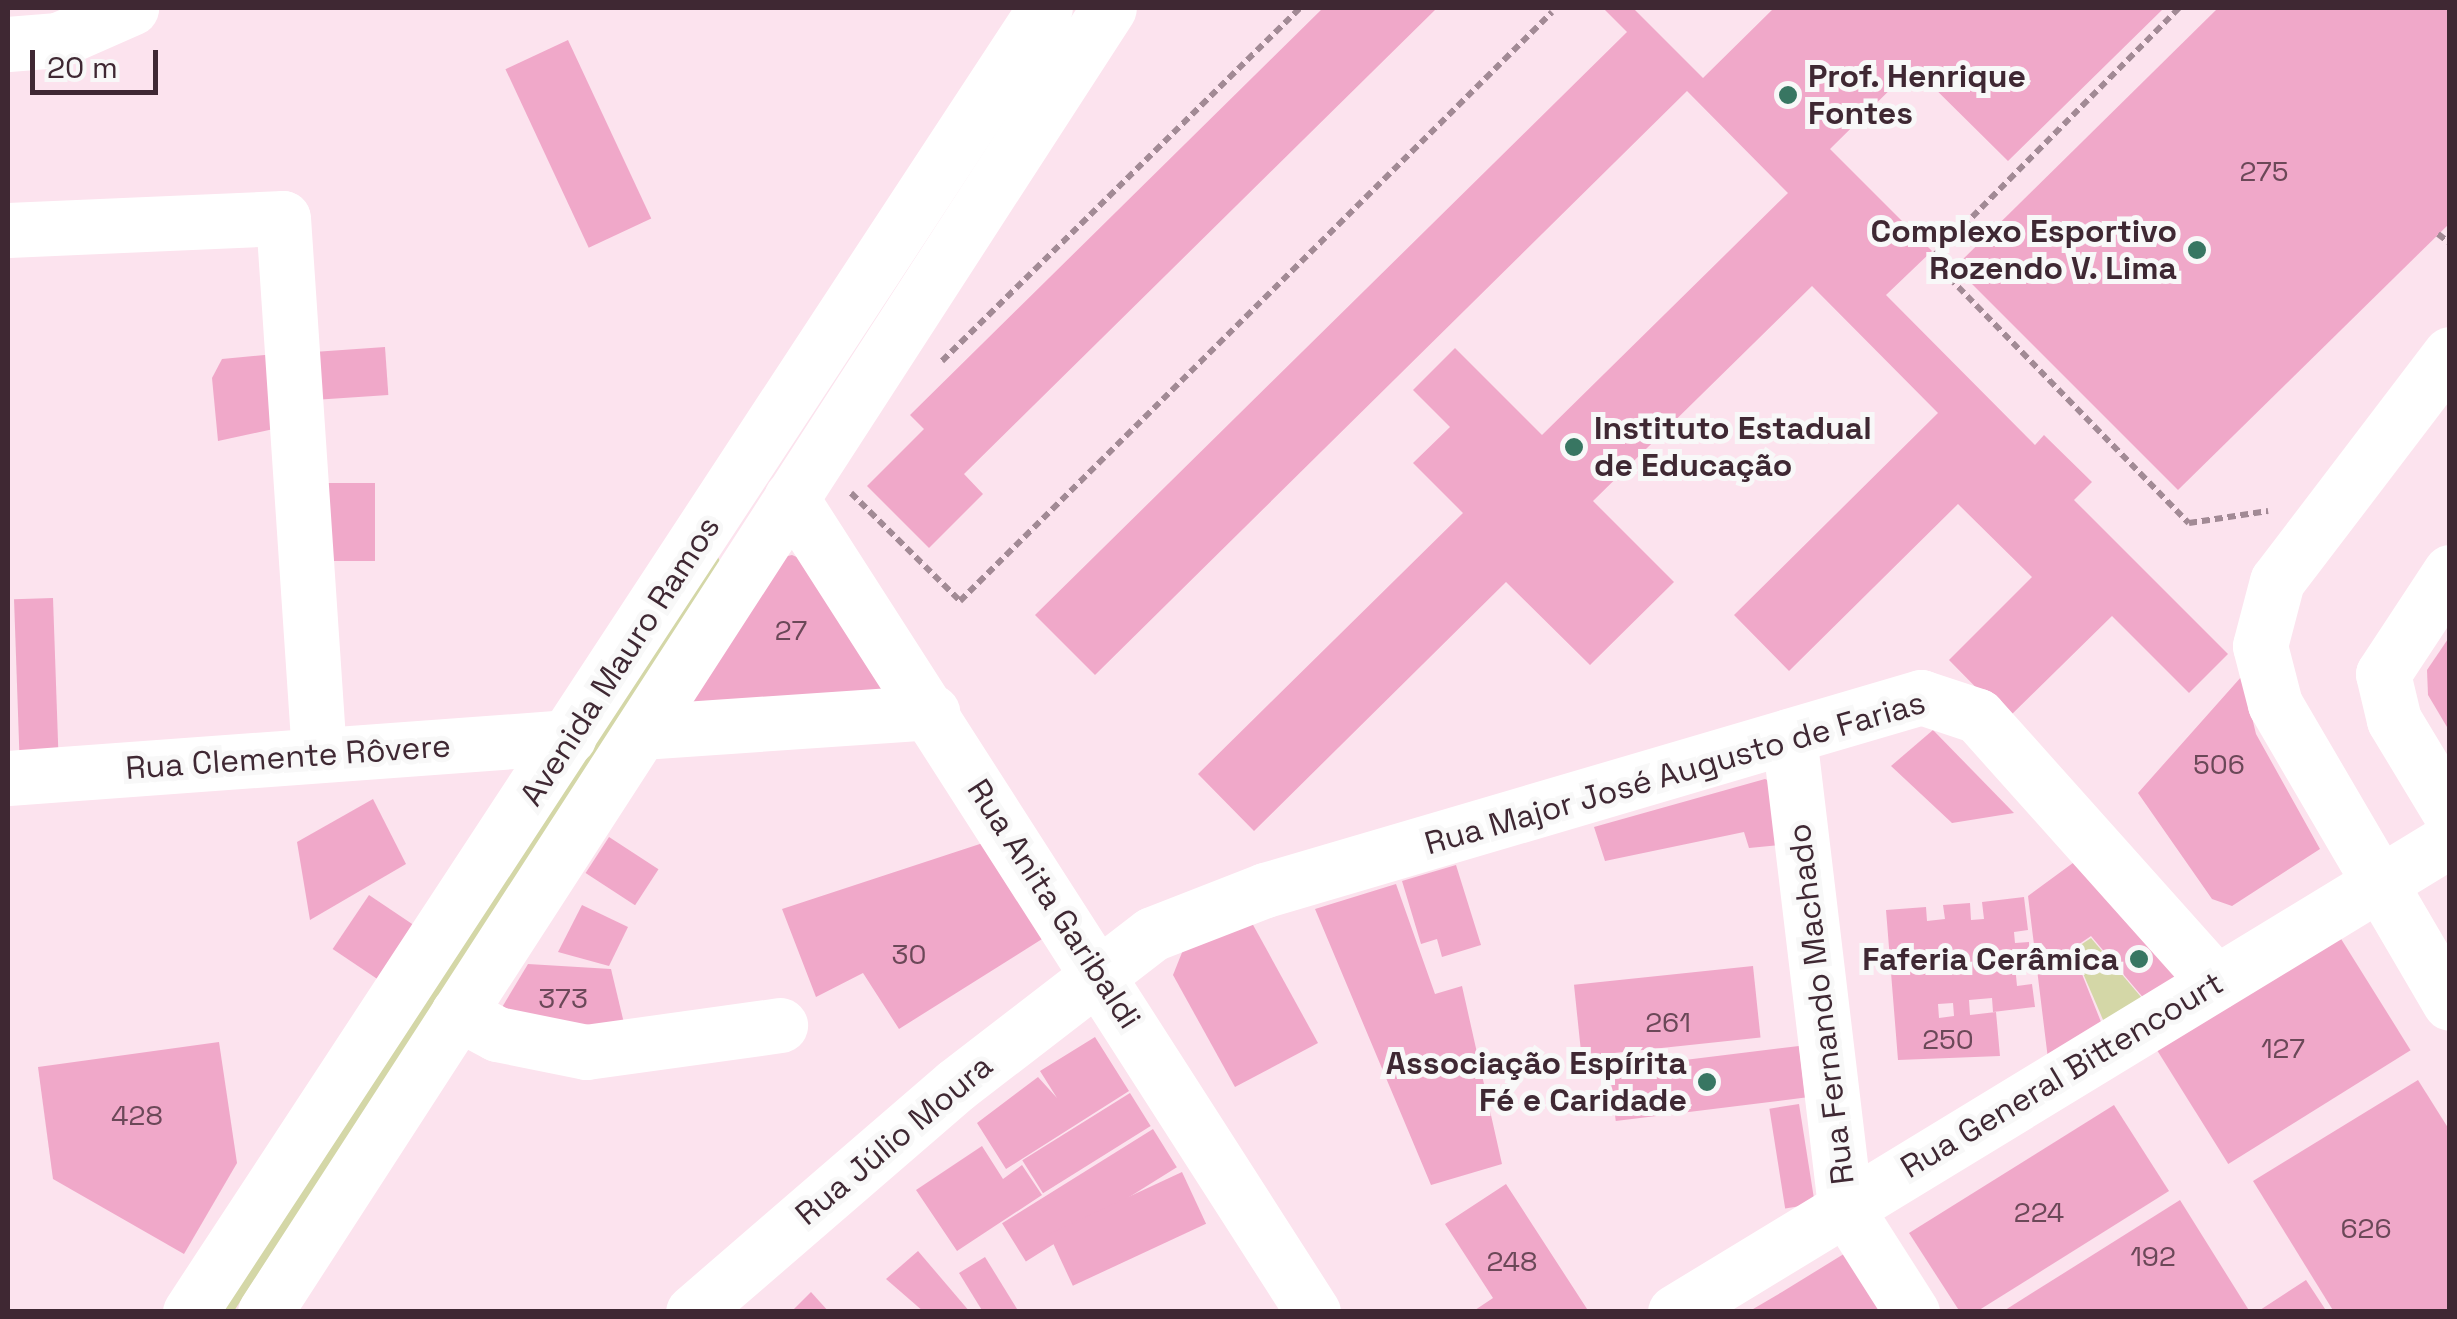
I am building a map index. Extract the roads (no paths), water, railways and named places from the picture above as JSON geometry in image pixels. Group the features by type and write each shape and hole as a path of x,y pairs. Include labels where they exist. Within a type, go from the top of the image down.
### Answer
{"street":[{"path":"8,44 58,40 132,8"},
{"name":"Avenida Mauro Ramos","path":"190,1312 1045,8"},
{"name":"Avenida Mauro Ramos","path":"265,1312 1109,8"},
{"path":"8,230 283,218 319,755"},
{"path":"2450,354 2277,581 2260,646 2276,704 2450,1003"},
{"path":"746,468 791,498"},
{"name":"Rua Anita Garibaldi","path":"791,498 932,712 1313,1312"},
{"path":"2450,572 2383,674 2394,720 2450,813"},
{"name":"Rua Major José Augusto de Farias","path":"1098,972 1152,934 1265,890 1921,697 1963,706 2216,982"},
{"path":"641,732 932,712"},
{"name":"Rua Fernando Machado","path":"1789,736 1845,1208 1912,1312"},
{"name":"Rua Clemente Rôvere","path":"8,778 569,737"},
{"name":"Rua General Bittencourt","path":"1674,1312 2450,840"},
{"name":"Rua Júlio Moura","path":"693,1312 1098,972"},
{"path":"458,1013 496,1034 586,1052 780,1025"}],"place":[{"name":"Prof. Henrique Fontes","path":"1788,95"},
{"name":"Complexo Esportivo Rozendo V. Lima","path":"2197,250"},
{"name":"Instituto Estadual de Educação","path":"1574,447"},
{"name":"Faferia Cerâmica","path":"2139,959"},
{"name":"Associação Espírita Fé e Caridade","path":"1707,1082"}]}
